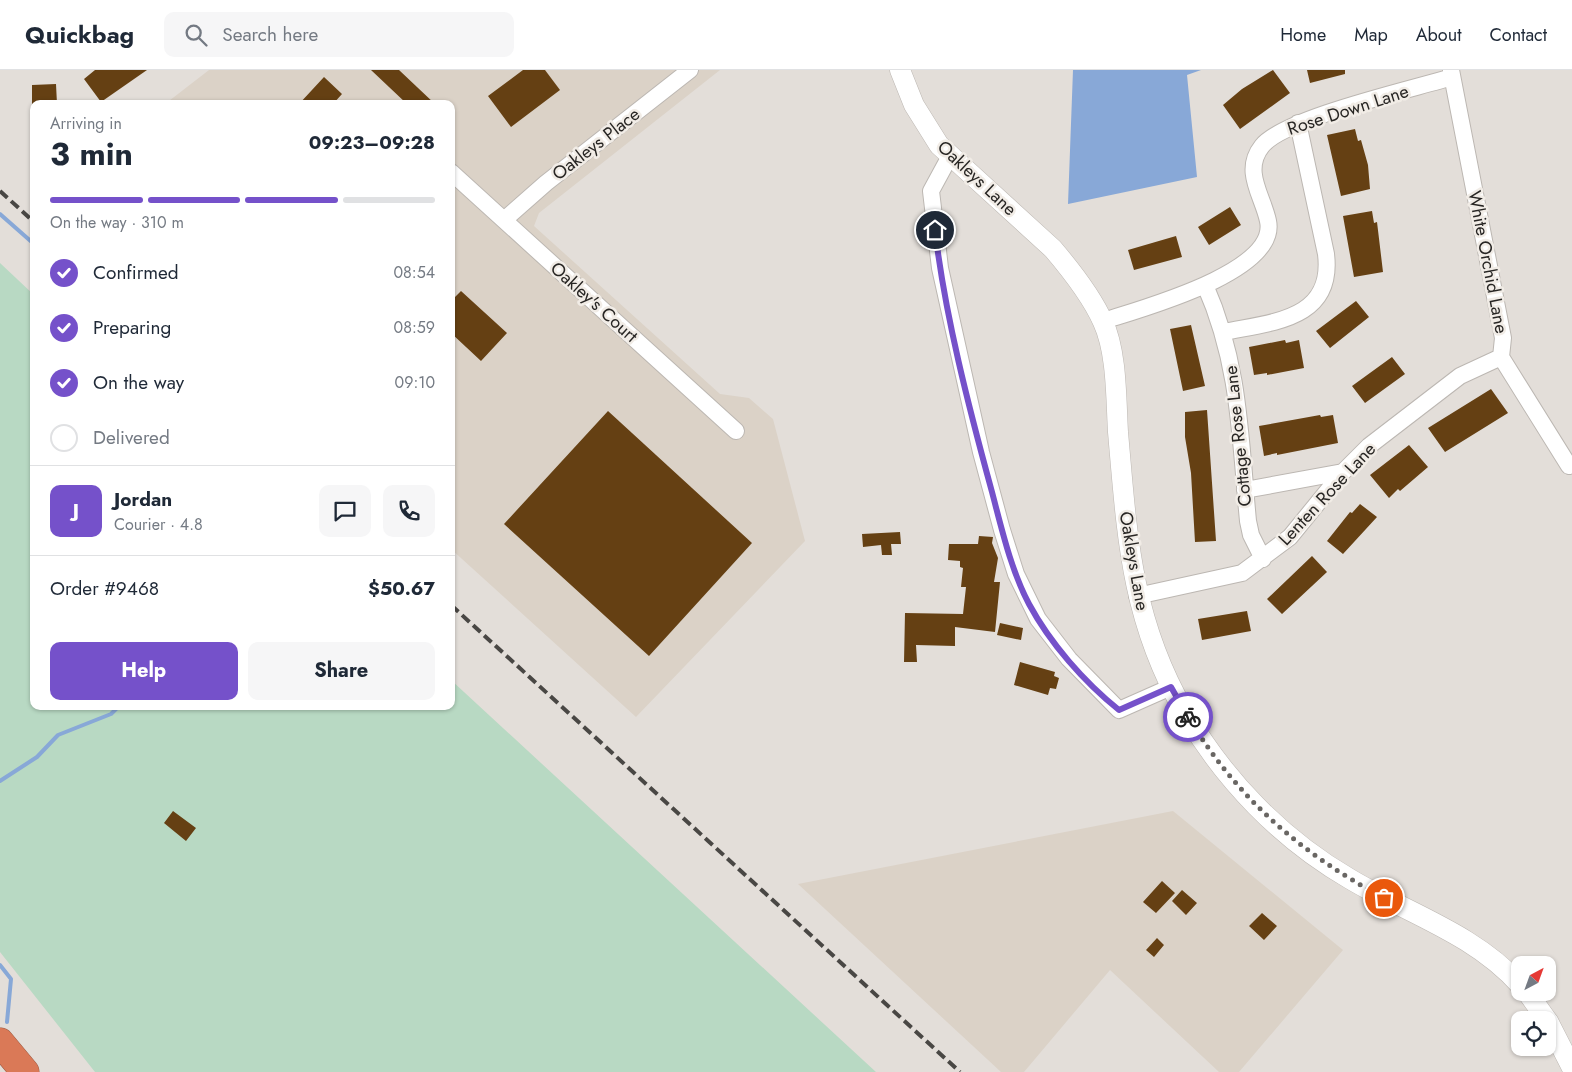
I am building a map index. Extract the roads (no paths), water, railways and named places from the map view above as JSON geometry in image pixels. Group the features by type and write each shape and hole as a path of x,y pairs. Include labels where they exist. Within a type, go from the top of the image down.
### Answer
{"highway":[{"path":"0,1042 25,1072"}],"street":[{"name":"Oakleys Place","path":"504,220 546,183 690,70"},
{"name":"Oakleys Lane","path":"900,70 914,105 924,123 950,156 1053,249 1066,264 1103,321 1112,358 1128,545 1137,596 1149,634 1171,687 1199,736 1241,791 1274,824 1314,856 1350,879 1475,946 1511,977"},
{"name":"Rose Down Lane","path":"1103,321 1205,285 1250,259 1263,246 1269,230 1269,222 1255,181 1254,161 1263,144 1298,123 1452,73"},
{"name":"White Orchid Lane","path":"1452,73 1503,338 1501,356 1569,466"},
{"path":"1224,332 1294,316 1310,306 1324,284 1327,273 1326,254 1298,123"},
{"path":"950,156 931,191 940,268 981,452 1016,574 1028,602 1052,639 1108,701 1119,710 1171,687"},
{"name":"Oakley's Court","path":"455,176 736,432"},
{"name":"Cottage Rose Lane","path":"1205,285 1224,332 1237,398 1251,535 1263,559"},
{"name":"Lenten Rose Lane","path":"1137,596 1233,577 1263,559 1290,537 1343,472 1369,446 1460,376 1501,356"},
{"path":"1245,490 1343,472"},
{"path":"1556,1038 1572,1068"}],"water":[{"path":"1073,70 1201,70 1187,75 1197,177 1068,204"}],"waterway":[{"path":"0,214 30,240"},
{"path":"0,781 37,757 58,735 111,714 115,710"},
{"path":"0,965 11,979 7,1022"}],"railway":[{"path":"0,191 30,218"},
{"path":"455,609 960,1072"}]}
